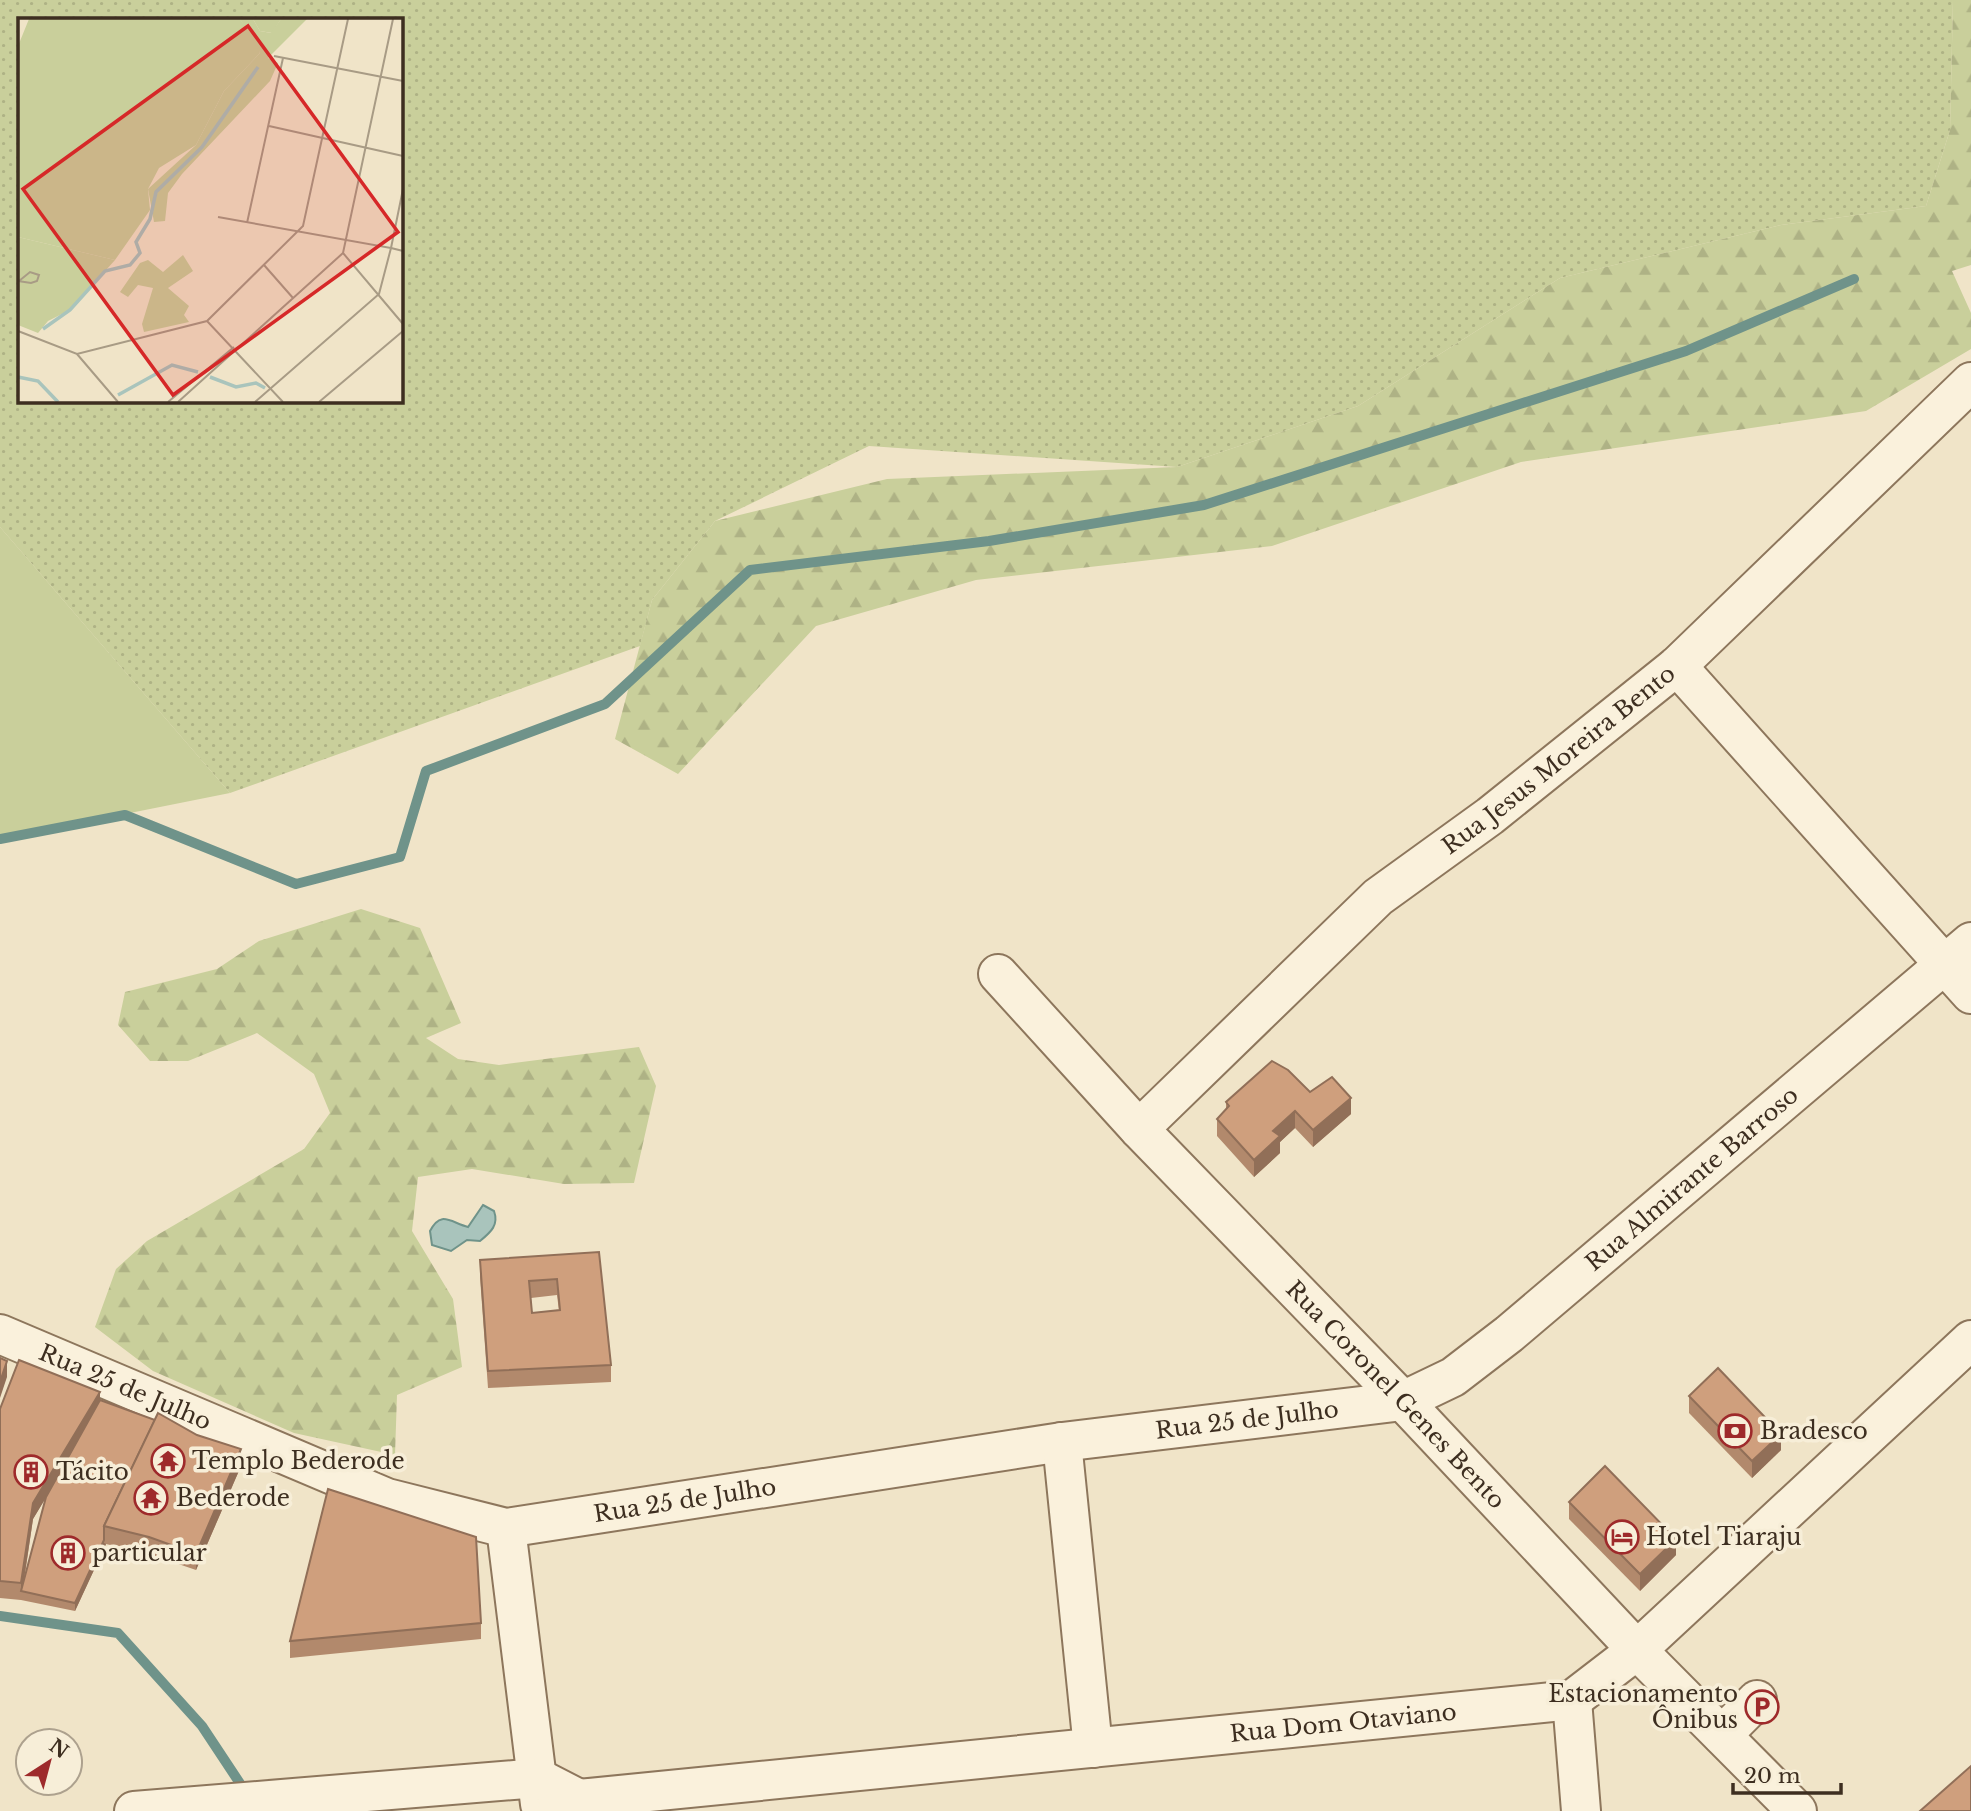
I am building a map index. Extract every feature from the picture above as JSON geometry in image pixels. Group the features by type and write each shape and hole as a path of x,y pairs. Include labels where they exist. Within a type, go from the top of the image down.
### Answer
{"street":[{"name":"Rua Jesus Moreira Bento","path":"1139,1129 1378,897 1490,816 1677,666 1971,382"},
{"path":"1677,666 1959,953 1971,994"},
{"name":"Rua Almirante Barroso","path":"1403,1401 1453,1377 1509,1334 1959,953"},
{"name":"Rua Coronel Genes Bento","path":"998,974 1139,1129 1403,1401 1637,1650 1797,1811"},
{"name":"Rua 25 de Julho","path":"0,1334 387,1498 506,1528 1062,1442 1403,1401"},
{"path":"1581,1811 1572,1700 1637,1650 1971,1340"},
{"path":"1062,1442 1093,1748"},
{"path":"134,1811 539,1794 506,1528"},
{"name":"Rua Dom Otaviano","path":"539,1794 568,1805 1572,1700"},
{"path":"1722,1735 1757,1700"}],"green space":[{"path":"0,0 1953,0 1950,130 1926,206 1781,225 1560,278 1358,406 1177,467 869,446 715,521 652,600 640,646 230,793 0,527"},
{"path":"1953,0 1971,0 1971,265 1952,271 1971,313 1971,349 1866,411 1521,462 1272,546 976,580 816,626 678,774 615,739 652,600 715,521 887,479 1177,467 1358,406 1560,278 1781,225 1926,206 1950,130"},
{"path":"0,527 230,793 0,839"},
{"path":"361,909 420,928 461,1023 426,1038 458,1059 499,1065 639,1047 656,1086 634,1183 564,1184 472,1169 418,1177 412,1231 453,1299 462,1367 397,1395 395,1455 294,1433 153,1371 95,1327 116,1269 147,1241 304,1149 330,1113 314,1074 257,1033 188,1061 150,1061 118,1025 125,992 217,969 259,941"}],"water":[{"path":"483,1205 494,1211 495,1224 480,1241 467,1240 451,1251 432,1245 430,1231 438,1221 446,1219 468,1227"}],"building":[{"path":"1272,1061 1288,1070 1310,1092 1332,1077 1351,1098 1313,1130 1295,1111 1273,1131 1280,1136 1254,1160 1217,1119 1229,1106 1226,1102"},
{"path":"599,1252 611,1365 488,1371 480,1260","holes":["557,1279 560,1310 532,1313 529,1281"]},
{"path":"0,1358 7,1361 0,1382"},
{"name":"Tácito","path":"19,1360 100,1392 33,1503 21,1583 0,1581 0,1409"},
{"name":"Bradesco","path":"1718,1368 1781,1434 1752,1461 1689,1396"},
{"name":"particular","path":"100,1400 155,1420 104,1526 104,1540 75,1603 21,1591 46,1497"},
{"path":"158,1413 197,1435 241,1449 196,1554 149,1537 104,1526"},
{"name":"Hotel Tiaraju","path":"1605,1466 1676,1539 1640,1574 1569,1502"},
{"path":"328,1489 476,1537 481,1623 290,1641"},
{"path":"1971,1766 1971,1811 1920,1811"}],"waterway":[{"path":"0,839 125,815 296,884 400,857 426,771 605,704 750,570 989,541 1204,505 1686,351 1854,279"},
{"path":"0,1616 118,1633 202,1726 247,1794"}],"place":[{"name":"Bradesco","path":"1735,1431"},
{"name":"Templo Bederode","path":"168,1461"},
{"name":"Tácito","path":"31,1472"},
{"name":"Bederode","path":"151,1498"},
{"name":"Hotel Tiaraju","path":"1622,1537"},
{"name":"particular","path":"68,1553"},
{"name":"Estacionamento Ônibus","path":"1762,1707"}]}
